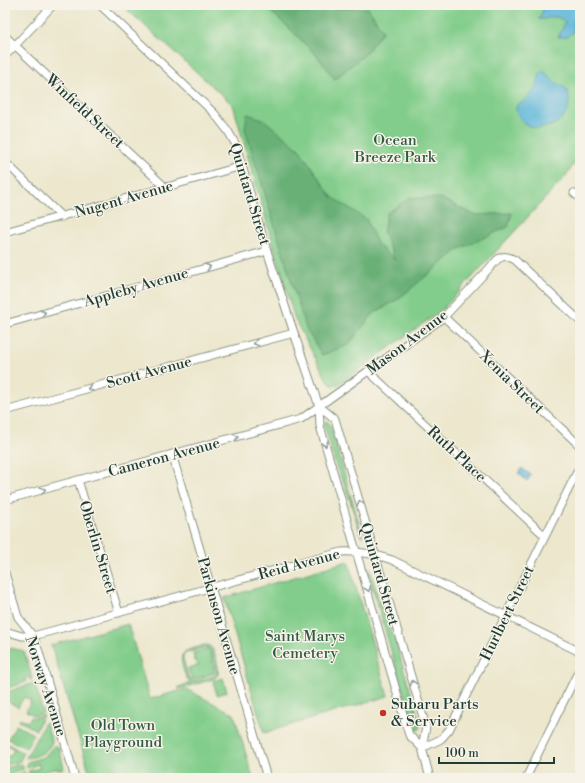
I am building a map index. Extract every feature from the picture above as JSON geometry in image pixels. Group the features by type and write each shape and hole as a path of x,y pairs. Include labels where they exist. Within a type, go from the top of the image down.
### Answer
{"street":[{"path":"5,56 53,5"},
{"name":"Quintard Street","path":"100,5 214,113 232,137 239,154 267,250 319,406 320,426 409,734 422,748"},
{"name":"Winfield Street","path":"5,36 165,187"},
{"path":"5,162 62,217"},
{"name":"Nugent Avenue","path":"5,232 242,166"},
{"path":"574,193 580,198"},
{"name":"Appleby Avenue","path":"5,324 267,250"},
{"name":"Mason Avenue","path":"319,406 444,317 501,257 506,256 515,260 580,321"},
{"name":"Xenia Street","path":"444,317 580,446"},
{"name":"Scott Avenue","path":"5,411 294,333"},
{"name":"Ruth Place","path":"368,371 545,536"},
{"name":"Quintard Street","path":"319,406 335,419 426,727 422,748 430,778"},
{"name":"Cameron Avenue","path":"5,500 301,419 319,406"},
{"name":"Parkinson Avenue","path":"172,454 268,778"},
{"name":"Hurlbert Street","path":"422,748 439,740 446,734 580,466"},
{"name":"Oberlin Street","path":"78,480 119,613"},
{"name":"Reid Avenue","path":"5,631 22,636 33,636 341,552 357,551 374,554 392,560 580,652"},
{"name":"Norway Avenue","path":"5,573 8,596 18,617 33,636 75,778"},
{"path":"526,778 580,668"}],"green space":[{"name":"Ocean Breeze Park","path":"122,5 580,5 580,155 565,177 442,310 336,386 332,385 328,382 295,320 233,105"},
{"path":"263,5 298,5 301,8 368,8 383,31 365,54 335,79 318,57"},
{"path":"247,114 263,119 299,149 332,197 366,219 378,245 395,260 383,232 387,213 410,198 440,198 475,215 512,213 508,227 459,249 397,300 374,313 348,345 322,355 306,329 245,129"},
{"path":"326,421 330,424 363,538 361,536 349,497 336,466 324,425"},
{"name":"Saint Marys Cemetery","path":"348,561 388,696 264,733 224,598"},
{"path":"368,567 370,568 380,605 394,637 421,726 419,730 414,728 367,569"},
{"name":"Old Town Playground","path":"128,624 150,699 186,689 234,714 253,778 91,778 51,645"},
{"path":"204,645 211,647 217,661 218,675 214,679 179,689 178,687 190,683 182,666 182,655 186,651","holes":["207,647 206,650 193,653 195,661 199,665 188,668 192,680 215,673 209,650 211,651 217,673 214,676 192,682 189,679 183,656 186,653"]},
{"path":"10,648 24,651 32,678 30,681 29,677 25,678 26,682 5,689 5,652"},
{"path":"223,678 227,692 217,695 213,681"},
{"path":"33,683 35,684 43,713 35,716 26,711 31,701 24,697 18,707 7,701 5,703 10,691"},
{"path":"43,715 36,730 18,720 20,718 28,722 31,717 36,718"},
{"path":"45,722 52,742 50,746 41,754 26,758"},
{"path":"16,725 33,734 26,748 8,739"},
{"path":"6,743 22,752 23,754 20,761 5,765 5,754 10,757 14,749 5,744"},
{"path":"54,746 57,746 60,750 64,769 54,769 30,775 28,771 40,768 38,764 27,768 27,762 44,757"},
{"path":"21,764 24,769 11,772 12,776 25,772 25,777 5,778 5,768"},
{"path":"59,772 66,773 68,778 35,778"}],"water":[{"path":"545,5 580,5 580,9 574,20 573,33 566,37 558,37 565,21 557,17 539,19"},
{"path":"542,71 546,73 553,81 564,87 568,94 569,101 568,109 565,115 559,121 553,125 538,128 531,127 524,123 520,119 516,110 517,105 530,96 536,88 540,73"},
{"path":"522,468 531,475 527,481 518,473"}],"place":[{"name":"Subaru Parts & Service","path":"383,713"}]}
